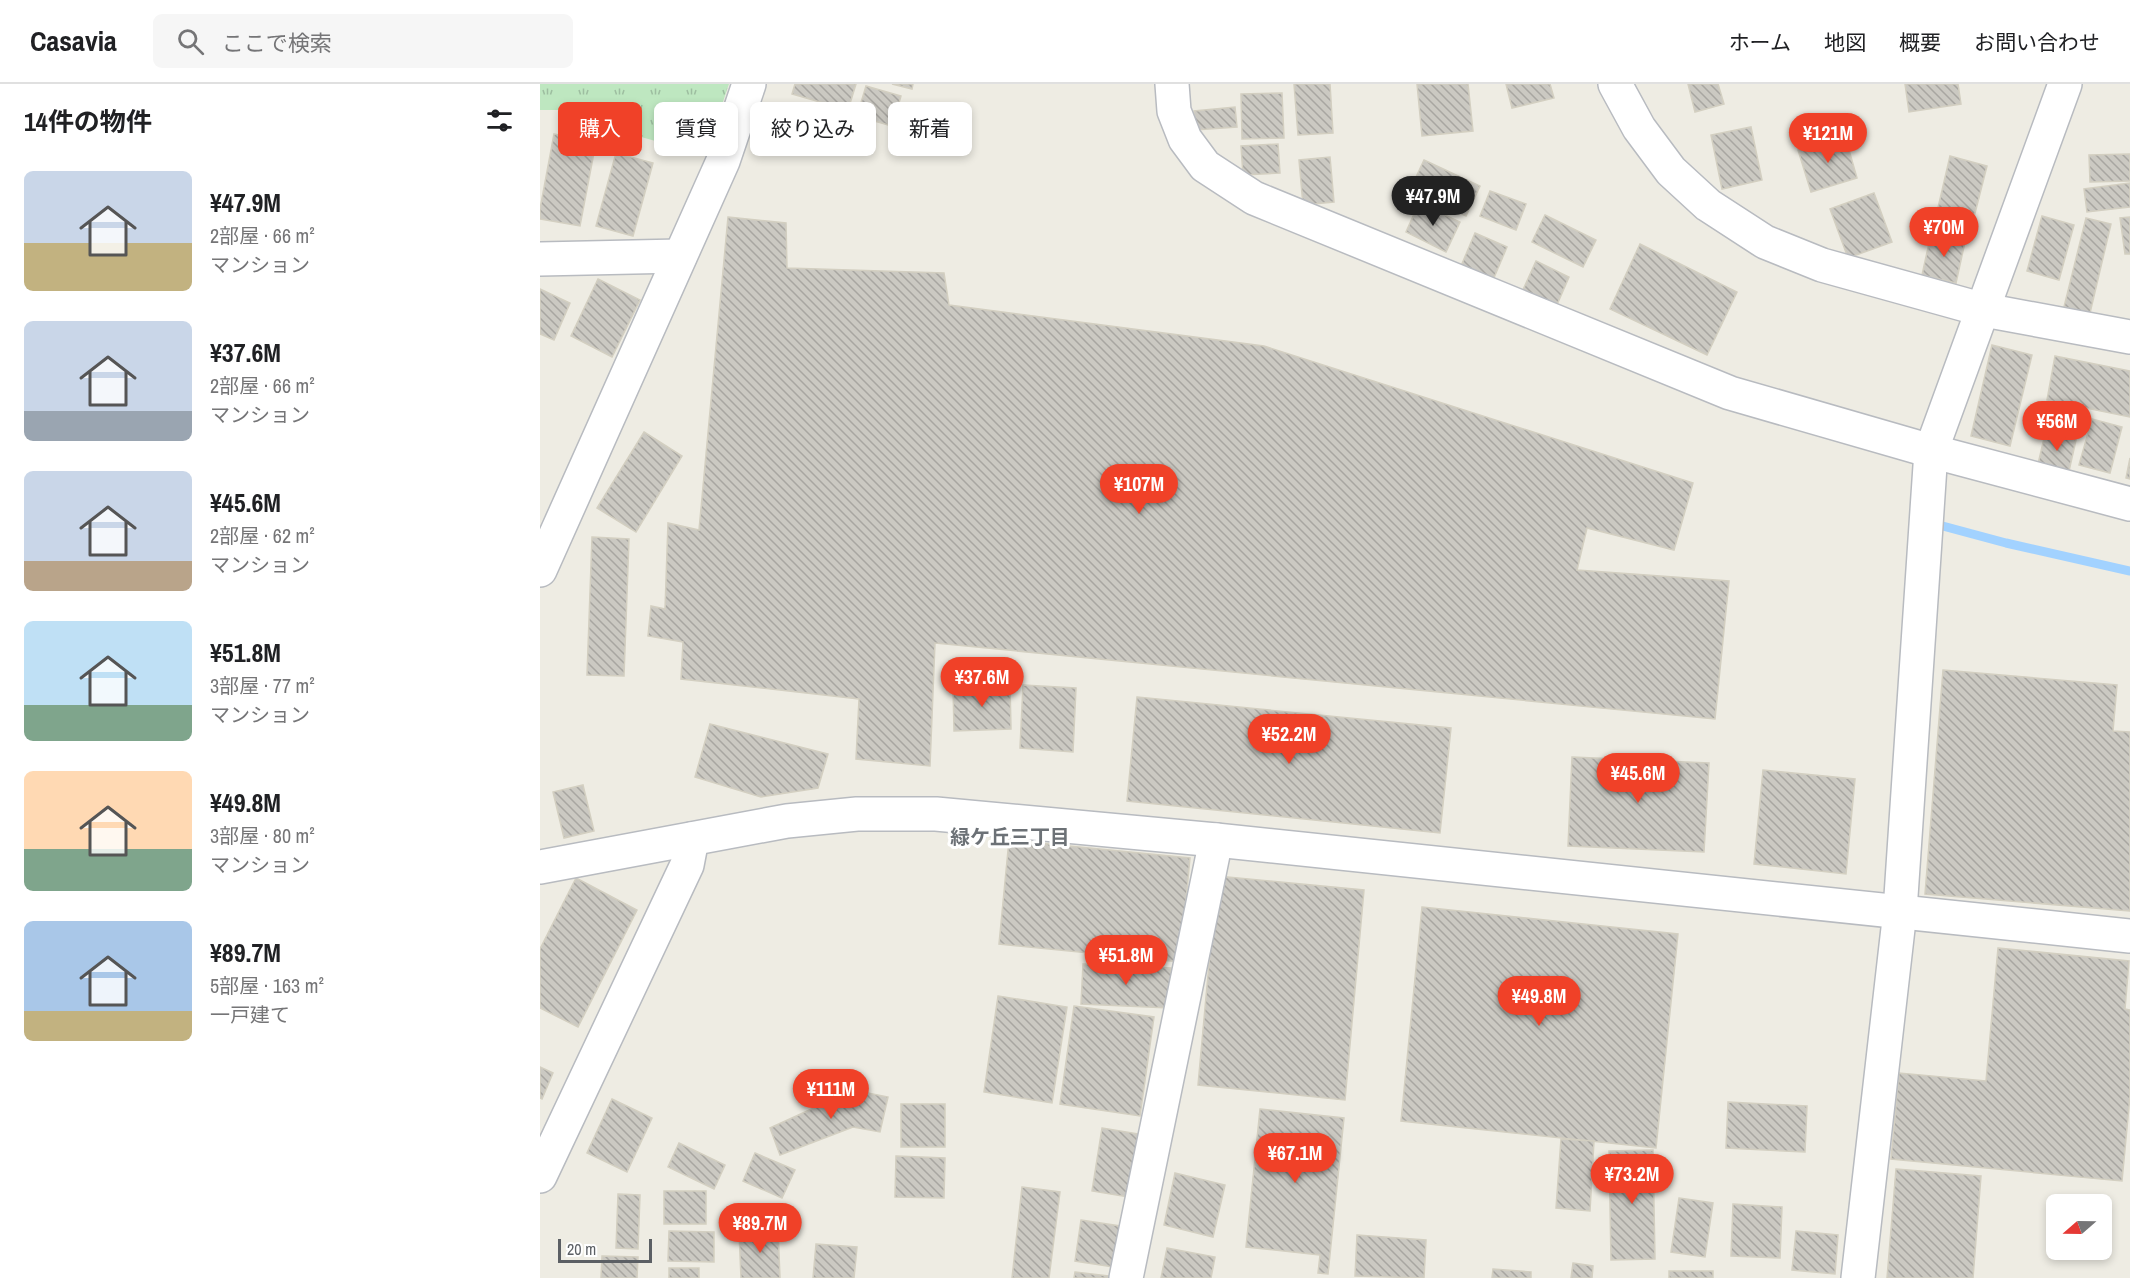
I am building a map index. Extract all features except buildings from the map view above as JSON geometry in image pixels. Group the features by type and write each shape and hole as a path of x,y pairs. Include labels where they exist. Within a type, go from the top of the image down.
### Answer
{"street":[{"path":"540,570 723,161 749,84"},
{"path":"1172,84 1174,111 1185,140 1205,166 1254,198 1730,393 1931,451 2130,504"},
{"path":"1615,84 1639,128 1671,171 1708,205 1765,242 1822,265 1984,310 2130,337"},
{"path":"1858,1278 1900,911 1931,451 2065,84"},
{"path":"540,259 680,256"},
{"path":"540,867 787,821 857,814 936,814 1216,840 2130,936"},
{"path":"540,1176 687,864 692,839"},
{"path":"1126,1278 1216,840"}],"green space":[{"path":"540,84 729,84 723,102 654,102 654,141 642,137 642,102 558,102 558,110 540,110"}],"waterway":[{"path":"1939,525 2006,543 2130,571"}],"district":[{"name":"緑ケ丘三丁目","path":"1010,837"}]}
